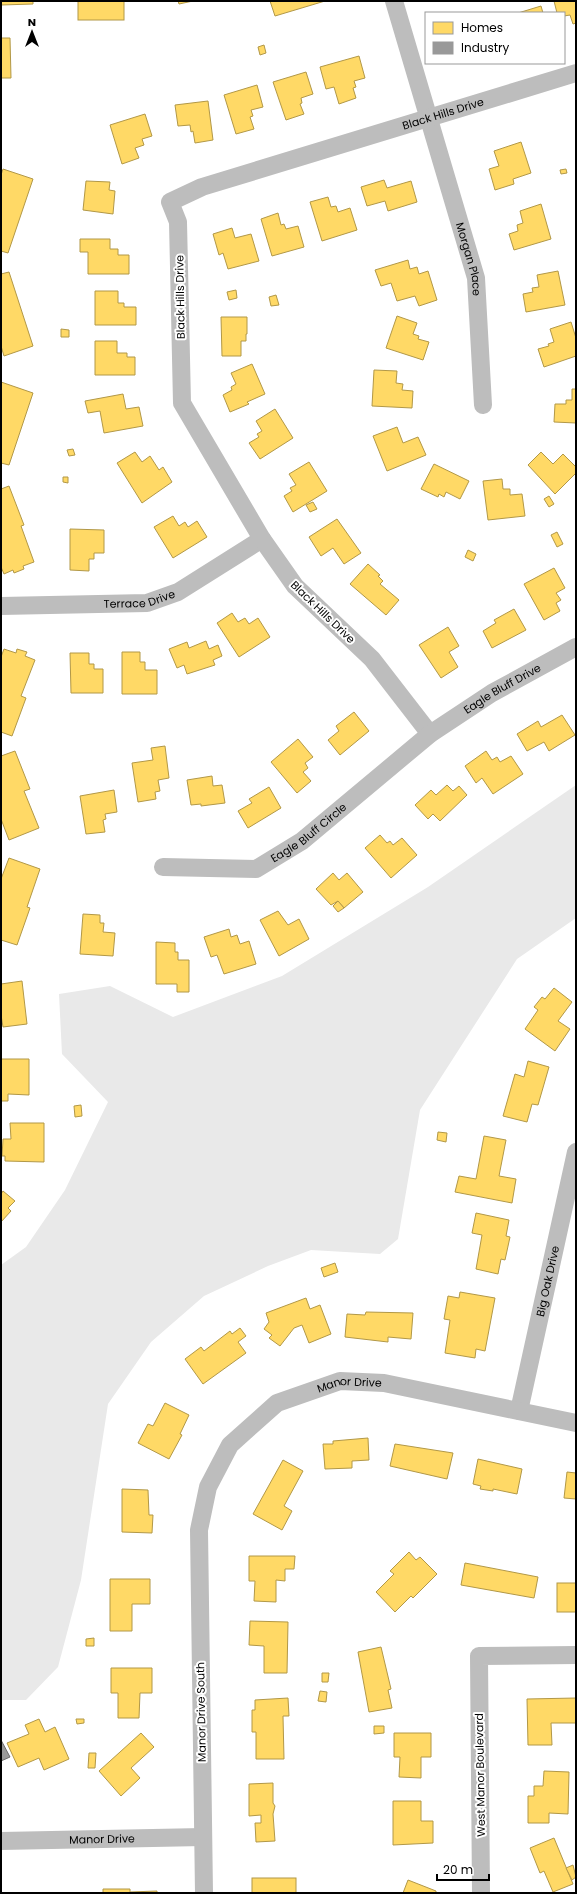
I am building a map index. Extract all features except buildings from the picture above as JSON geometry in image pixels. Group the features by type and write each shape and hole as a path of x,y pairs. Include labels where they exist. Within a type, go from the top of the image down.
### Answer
{"street":[{"name":"Morgan Place","path":"394,1 476,278 483,405"},
{"name":"Black Hills Drive","path":"430,734 372,660 295,586 262,539 182,403 178,222 170,202 202,187 576,73"},
{"name":"Terrace Drive","path":"1,606 148,603 178,592 262,539"},
{"name":"Eagle Bluff Drive","path":"430,734 492,693 576,647"},
{"name":"Eagle Bluff Circle","path":"163,867 256,869 302,840 430,734"},
{"name":"Big Oak Drive","path":"519,1411 576,1152"},
{"name":"Manor Drive","path":"199,1530 208,1487 230,1445 277,1403 340,1381 384,1383 576,1423"},
{"name":"Manor Drive South","path":"199,1530 204,1893"},
{"name":"West Manor Boulevard","path":"481,1893 479,1656 576,1655"},
{"name":"Manor Drive","path":"1,1841 203,1837"}],"shaded area":[{"path":"576,785 576,918 517,959 420,1110 398,1239 380,1254 311,1250 268,1266 204,1296 151,1342 108,1404 81,1580 58,1667 26,1700 1,1700 1,1265 26,1247 65,1190 108,1102 62,1054 59,994 110,986 173,1017 282,976 428,887"}]}
